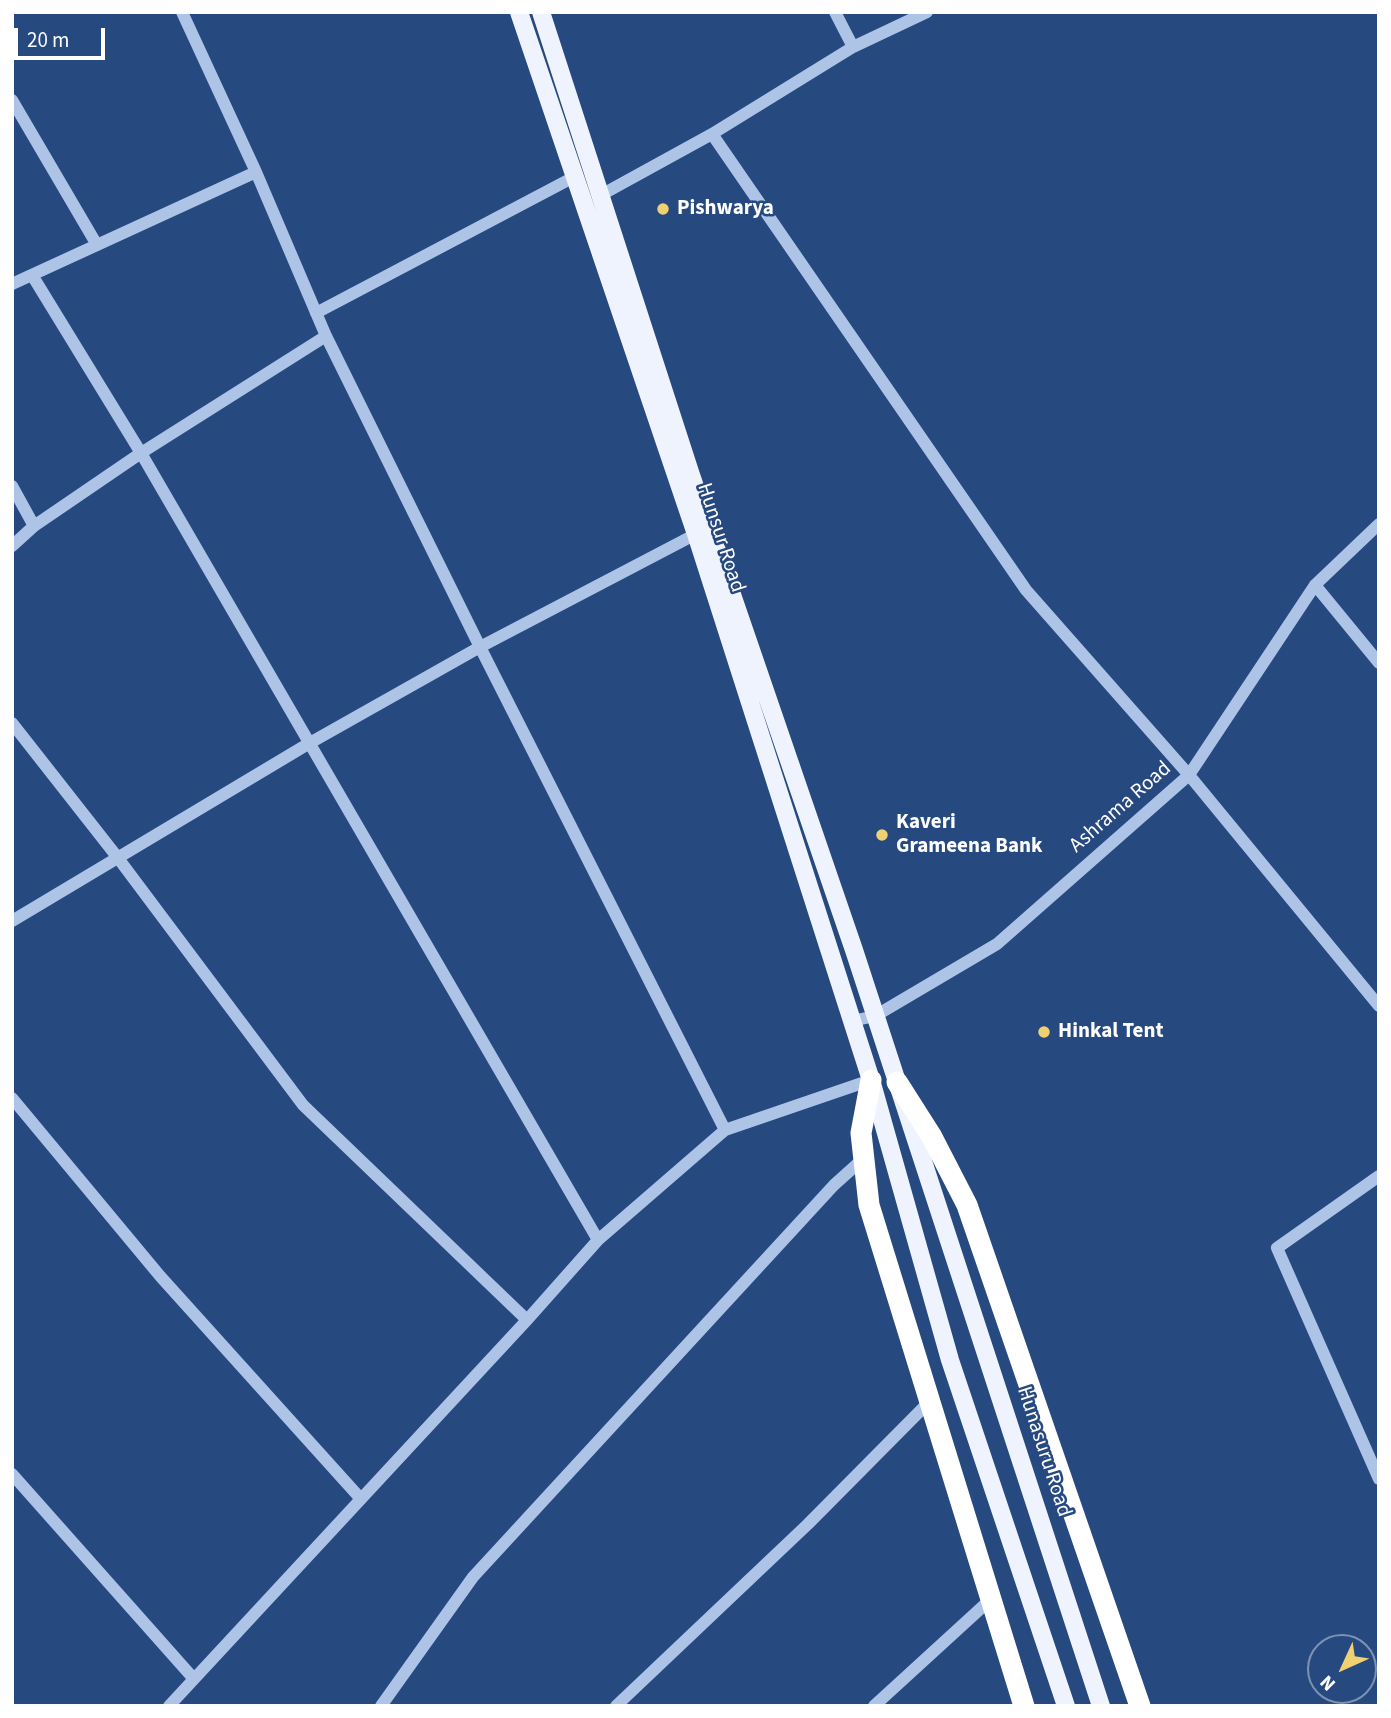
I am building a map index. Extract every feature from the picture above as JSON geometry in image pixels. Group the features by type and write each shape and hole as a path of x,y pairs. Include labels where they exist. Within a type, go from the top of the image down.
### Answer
{"highway":[{"path":"871,1080 861,1133 869,1205 1024,1706"},
{"path":"897,1082 932,1137 967,1205 1140,1706"}],"main road":[{"name":"Hunsur Road","path":"519,12 696,534 871,1080 950,1360 1066,1706"},
{"name":"Hunasuru Road","path":"541,12 695,488 855,950 874,1016 1101,1706"}],"street":[{"path":"182,12 256,172 326,336 725,1130"},
{"path":"835,12 853,47"},
{"path":"601,195 712,134 853,47 927,12"},
{"path":"12,100 97,245"},
{"path":"712,134 1026,590 1189,775 1379,1006"},
{"path":"12,284 256,172"},
{"path":"316,313 574,177"},
{"path":"32,275 141,453 598,1240"},
{"path":"12,546 34,526 141,453 326,336"},
{"path":"12,486 34,526"},
{"name":"Ashrama Road","path":"852,1021 874,1016 997,944 1189,775 1315,585 1379,524"},
{"path":"12,921 308,744 480,647 696,534"},
{"path":"1315,585 1379,663"},
{"path":"12,723 118,858 303,1105 527,1320"},
{"path":"169,1706 598,1240 725,1130 871,1080"},
{"path":"12,1098 160,1276 361,1499"},
{"path":"381,1706 473,1577 834,1185 864,1158"},
{"path":"1379,1176 1277,1248 1379,1479"},
{"path":"616,1706 808,1524 930,1401"},
{"path":"12,1474 194,1679"},
{"path":"874,1706 991,1599"}],"place":[{"name":"Pishwarya","path":"663,209"},
{"name":"Kaveri Grameena Bank","path":"882,835"},
{"name":"Hinkal Tent","path":"1044,1032"}]}
